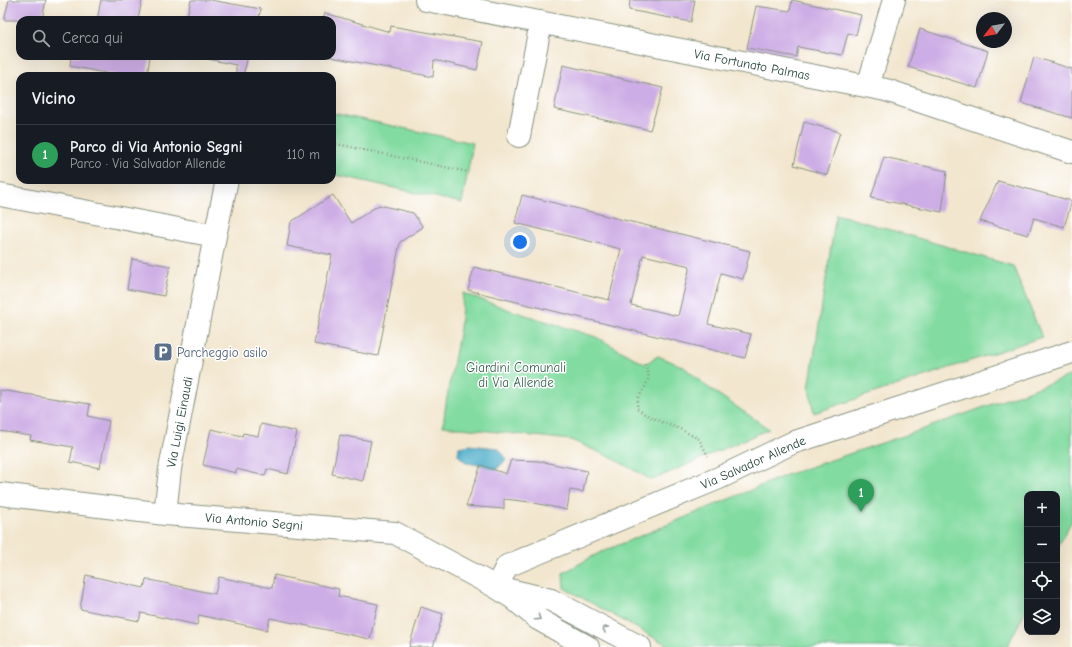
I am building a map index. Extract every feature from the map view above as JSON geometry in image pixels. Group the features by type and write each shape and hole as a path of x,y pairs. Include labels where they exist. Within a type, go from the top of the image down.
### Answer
{"street":[{"name":"Via Fortunato Palmas","path":"426,0 886,90 1072,152"},
{"path":"868,86 894,0"},
{"path":"519,136 541,22"},
{"name":"Via Luigi Einaudi","path":"165,514 170,469 226,184"},
{"path":"0,195 215,236"},
{"name":"Via Salvador Allende","path":"496,587 508,566 719,478 792,443 1072,352"},
{"name":"Via Antonio Segni","path":"0,494 165,514 395,533 496,587 513,598 538,619 588,647"},
{"name":"Via Antonio Segni","path":"496,587 551,600 640,647"}],"path":[{"path":"336,143 468,172"},
{"path":"645,364 649,377 638,398 637,408 643,413 680,429 698,439 719,478"}],"green space":[{"path":"336,114 473,143 462,203 336,175"},
{"path":"836,214 1013,266 1042,337 814,413 809,389"},
{"name":"Giardini Comunali di Via Allende","path":"463,293 513,311 596,337 645,364 658,356 684,367 706,386 769,429 652,480 612,458 571,440 443,426 460,329"},
{"path":"1072,375 1072,520 1060,543 1060,491 1024,491 1024,614 1007,647 671,647 564,588 563,573 597,554 789,474 921,430"}],"water":[{"path":"469,445 498,448 507,459 495,471 481,465 466,463 458,455 459,447"}],"building":[{"path":"9,0 46,0 43,16 16,16 16,20 4,20"},
{"path":"101,0 142,0 139,16 98,16"},
{"path":"191,0 210,0 261,9 259,16 187,16"},
{"path":"630,0 695,0 691,22 629,10"},
{"path":"792,0 861,15 856,35 848,33 842,55 798,47 796,57 747,48 756,6 790,11"},
{"path":"325,13 335,16 324,16"},
{"path":"336,16 390,32 391,26 483,42 477,70 434,60 433,77 336,58"},
{"path":"920,29 988,51 977,88 908,67"},
{"path":"1034,57 1072,69 1072,118 1021,103"},
{"path":"71,60 149,60 148,72 100,72 70,66"},
{"path":"213,60 247,60 244,72 236,72 236,65"},
{"path":"563,65 663,88 650,130 554,109"},
{"path":"804,122 840,132 827,175 794,165"},
{"path":"884,157 947,171 942,212 871,198"},
{"path":"998,181 1072,201 1064,227 1034,218 1028,235 980,221"},
{"path":"333,195 351,223 379,205 413,213 423,227 400,242 378,356 314,344 332,255 287,246 291,222"},
{"path":"522,195 750,251 743,279 721,273 708,324 751,334 745,358 468,290 474,267 609,300 621,249 515,223","holes":["643,255 690,266 678,316 631,305"]},
{"path":"132,259 170,266 164,296 127,289"},
{"path":"0,390 90,404 88,416 109,421 100,468 70,462 73,447 30,440 31,436 0,431"},
{"path":"261,424 297,432 288,474 267,469 265,476 236,469 236,473 203,465 211,429 242,436 243,433 258,436"},
{"path":"340,435 371,441 363,481 332,474"},
{"path":"511,460 539,461 587,471 583,492 570,490 567,510 530,502 504,499 504,509 466,506 481,465 506,474"},
{"path":"86,575 144,588 146,579 215,594 219,577 272,588 274,575 339,589 338,596 378,604 370,639 270,618 267,630 199,615 197,625 141,613 139,621 80,609"},
{"path":"421,607 443,614 433,647 409,647"}],"place":[{"name":"Parcheggio asilo","path":"163,352"},
{"name":"Parco di Via Antonio Segni","path":"861,512"}]}
